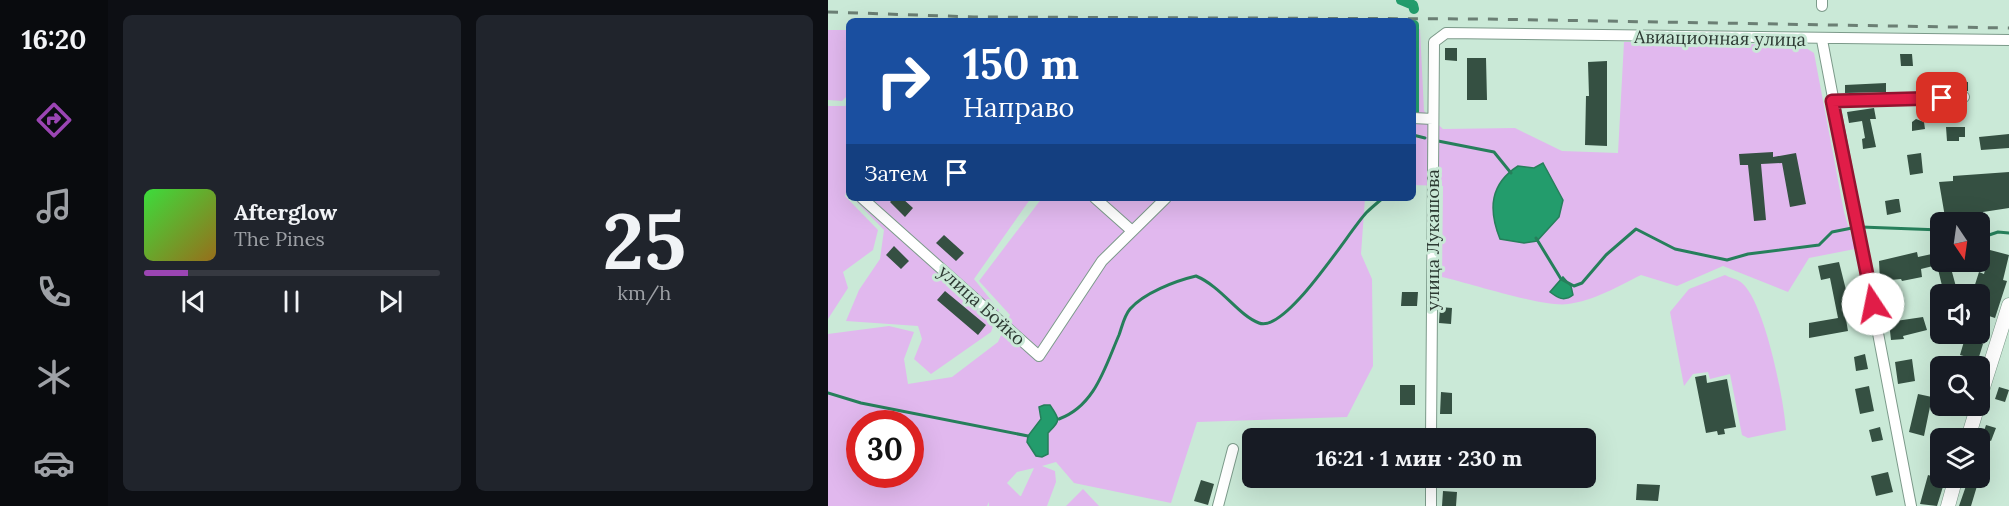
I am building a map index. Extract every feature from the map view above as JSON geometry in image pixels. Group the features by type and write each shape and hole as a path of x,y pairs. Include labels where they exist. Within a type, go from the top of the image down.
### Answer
{"main road":[{"path":"1990,365 2009,305"},
{"path":"1948,506 1953,488"}],"street":[{"name":"Авиационная улица","path":"1434,42 1446,33 1822,40 2009,40"},
{"path":"1822,40 1911,506"},
{"name":"улица Лукашова","path":"1431,428 1434,42"},
{"path":"1832,101 1964,97"},
{"path":"1416,118 1433,119"},
{"name":"улица Бойко","path":"865,201 1039,356 1102,261 1163,201"},
{"path":"1098,201 1131,230"},
{"path":"1218,506 1233,449"},
{"path":"1431,488 1431,506"}],"shaded area":[{"path":"1416,29 1420,29 1424,111 1443,129 1515,128 1562,151 1618,153 1624,42 1801,45 1814,53 1844,212 1855,249 1809,258 1788,292 1723,266 1677,286 1641,275 1615,288 1577,302 1557,304 1542,302 1442,277 1443,186 1416,185"},
{"path":"828,30 846,30 846,97 842,101 828,100"},
{"path":"828,106 845,106 846,201 850,201 878,230 873,250 843,272 848,288 828,319"},
{"path":"1543,163 1563,200 1559,217 1537,241 1524,243 1500,239 1493,207 1497,189 1509,173 1518,166 1534,168"},
{"path":"856,201 1029,201 974,279 999,310 991,332 931,374 914,359 922,339 918,326 846,321 859,290 880,259 884,230"},
{"path":"1040,201 1365,201 1361,254 1372,279 1373,366 1347,417 1197,422 1171,503 1074,483 1056,462 1042,466 1055,471 1056,482 1047,506 989,506 989,502 987,506 828,506 828,334 889,326 914,332 904,359 908,384 952,377 998,342 1010,315 979,281","holes":["1034,468 1020,496 1007,483 1017,472"]},
{"path":"1725,275 1742,283 1750,294 1766,330 1782,397 1786,430 1748,438 1742,435 1730,374 1710,379 1708,372 1693,374 1684,386 1670,312 1689,289"},
{"path":"1563,277 1571,286 1573,295 1564,299 1550,292"},
{"path":"1050,405 1058,420 1048,433 1048,454 1042,457 1036,456 1027,442 1028,436 1041,419 1039,407"},
{"path":"1083,489 1099,506 1066,506"}],"building":[{"path":"1445,48 1457,48 1457,61 1445,60"},
{"path":"1900,54 1912,54 1913,66 1901,66"},
{"path":"1467,58 1486,58 1487,100 1467,100"},
{"path":"1607,61 1607,146 1585,145 1586,96 1589,96 1588,62"},
{"path":"1968,82 1968,91 1929,91 1928,84"},
{"path":"1886,83 1886,92 1845,93 1845,85"},
{"path":"1874,108 1876,119 1870,119 1876,147 1863,149 1862,139 1865,138 1862,121 1849,123 1847,112"},
{"path":"1916,119 1924,122 1925,129 1912,131 1912,122"},
{"path":"1946,127 1965,127 1965,137 1959,137 1959,141 1947,141"},
{"path":"2009,134 2009,148 1981,150 1979,137"},
{"path":"1773,152 1773,157 1796,153 1806,204 1790,207 1782,163 1761,164 1766,220 1754,221 1748,165 1740,165 1739,154"},
{"path":"1921,153 1923,173 1910,175 1907,155"},
{"path":"2009,172 2009,208 1983,212 1944,212 1939,182 1953,181 1953,176"},
{"path":"1899,199 1901,212 1887,215 1885,201"},
{"path":"905,201 913,208 905,217 890,202"},
{"path":"944,235 964,253 956,261 936,243"},
{"path":"894,246 909,261 901,269 886,255"},
{"path":"1990,250 2009,255 2003,280 2007,281 1995,318 1990,316 1990,284 1975,284 1979,272 1984,274 1990,272"},
{"path":"1917,252 1918,257 1930,254 1930,267 1921,269 1922,277 1902,281 1901,279 1880,281 1879,261"},
{"path":"1839,262 1850,306 1844,308 1848,331 1809,338 1809,323 1838,318 1830,278 1821,280 1818,266"},
{"path":"1939,272 1952,272 1955,284 1942,284"},
{"path":"945,291 986,325 978,335 937,300"},
{"path":"1402,292 1418,292 1417,306 1401,306"},
{"path":"1440,307 1452,308 1451,324 1439,323"},
{"path":"1923,317 1927,330 1903,336 1904,339 1891,340 1889,322"},
{"path":"1963,344 1983,344 1979,356 1960,355"},
{"path":"1865,354 1868,369 1856,371 1854,357"},
{"path":"1912,359 1915,381 1898,384 1895,362"},
{"path":"1706,375 1707,383 1727,379 1736,427 1724,429 1725,434 1718,435 1717,431 1706,433 1695,377"},
{"path":"1400,385 1415,385 1415,405 1400,405"},
{"path":"1869,386 1874,411 1860,414 1855,389"},
{"path":"1999,387 2009,390 2005,402 1995,399"},
{"path":"1441,392 1452,393 1452,414 1440,414"},
{"path":"1918,394 1930,397 1924,436 1909,432"},
{"path":"1986,425 1996,428 1991,441 1990,428 1985,428"},
{"path":"1880,427 1883,440 1872,442 1869,430"},
{"path":"1888,472 1893,492 1876,496 1871,476"},
{"path":"1928,475 1930,476 1930,488 1943,488 1937,506 1920,504"},
{"path":"1201,480 1214,484 1208,505 1194,501"},
{"path":"1637,484 1660,485 1658,501 1636,500"},
{"path":"1965,488 1976,488 1971,506 1959,506"},
{"path":"1443,491 1457,492 1456,506 1442,506"}],"waterway":[{"path":"1401,0 1413,5 1414,9"},
{"path":"1416,136 1425,138"},
{"path":"1438,141 1494,152 1511,173"},
{"path":"1059,419 1082,405 1090,395 1103,372 1126,315 1143,298 1170,284 1196,276 1214,287 1251,319 1259,323 1271,322 1285,313 1300,298 1366,213 1380,201"},
{"path":"1861,227 1930,230"},
{"path":"1536,238 1561,279 1574,286 1582,283 1606,255 1636,229 1675,249 1727,260 1748,254 1819,245 1832,232 1852,228"},
{"path":"1990,235 1998,232 2009,233"},
{"path":"828,393 861,403 1028,436"}],"railway":[{"path":"828,12 974,17 1229,18"},
{"path":"1416,19 2009,28"}],"route":[{"path":"1873,304 1832,101 1942,98"}]}
